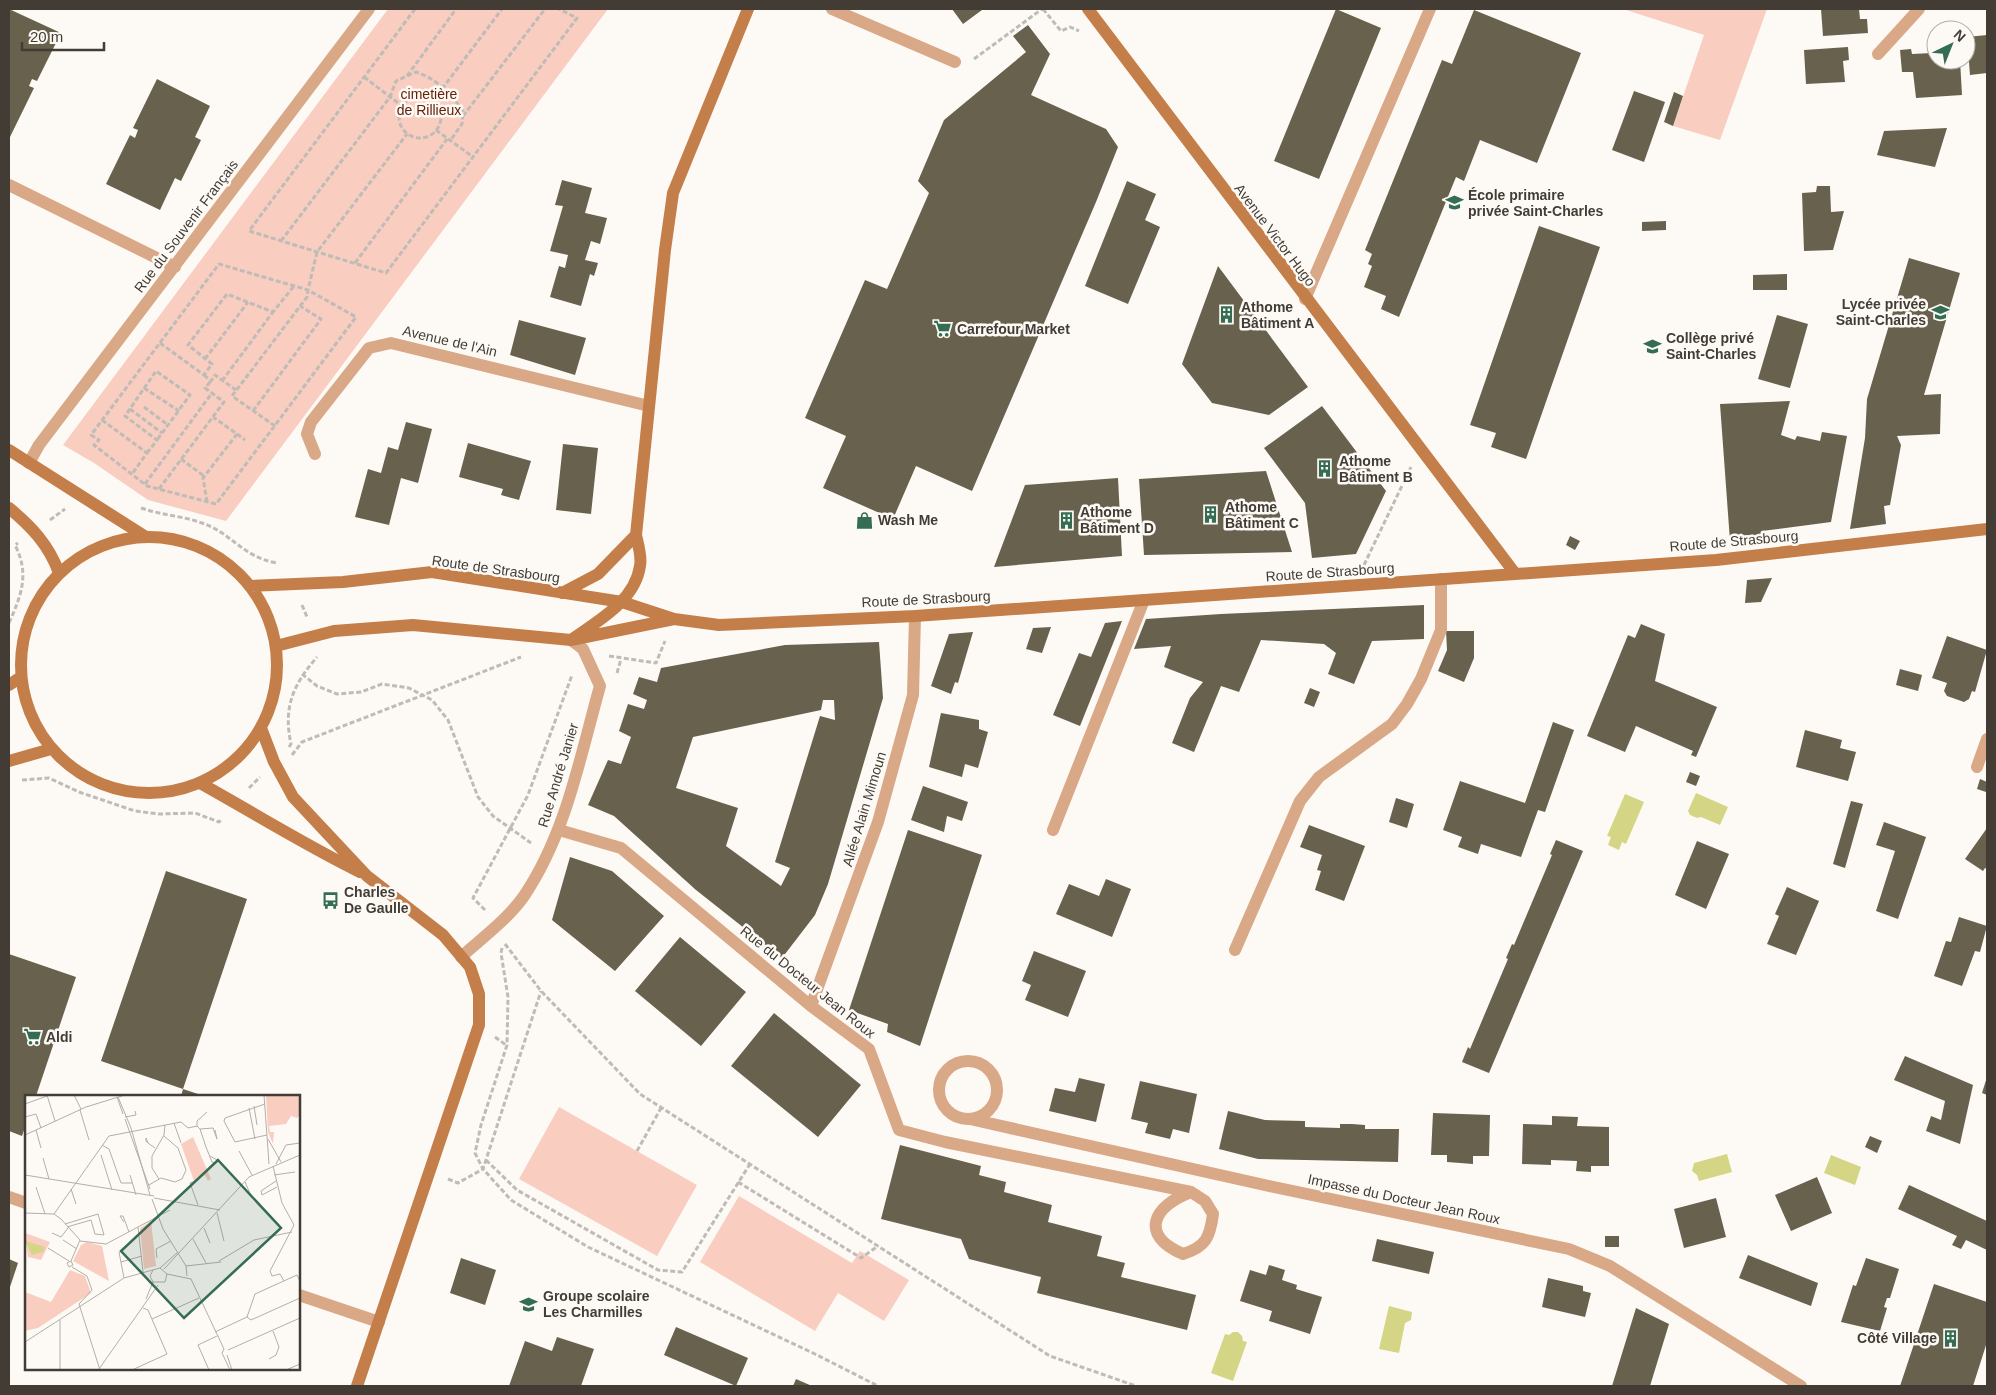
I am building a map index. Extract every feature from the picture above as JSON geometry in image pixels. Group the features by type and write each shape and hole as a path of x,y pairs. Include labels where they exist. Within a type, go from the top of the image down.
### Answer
{"main road":[{"path":"571,640 622,602 635,585 641,564 636,535 673,193 748,9"},
{"name":"Avenue Victor Hugo","path":"1088,9 1514,572"},
{"path":"9,450 146,537"},
{"path":"9,508 35,531 54,558 59,573"},
{"name":"Route de Strasbourg","path":"250,586 432,572 622,602 674,619 719,625 915,616 1441,579 1514,572 1716,560 1987,529"},
{"path":"562,593 598,574 636,535"},
{"path":"146,537 186,542 222,560 250,586 267,615 276,646 276,688 261,728 235,761 200,783 160,793 120,790 82,775 51,749 31,715 21,677 22,648 28,620 41,595 59,573 85,554 115,541 146,537"},
{"name":"Route de Strasbourg","path":"276,646 334,631 413,625 571,640 674,619"},
{"path":"9,685 21,677"},
{"path":"261,728 279,771 293,797 367,876 443,935 470,967 479,994 479,1025 357,1386"},
{"path":"11,761 51,749"},
{"path":"200,783 247,808 298,841 367,876"}],"street":[{"name":"Rue du Souvenir Français","path":"29,463 40,445 369,9"},
{"path":"832,9 955,62"},
{"path":"1306,299 1430,9"},
{"path":"1878,54 1919,9"},
{"path":"9,185 175,267"},
{"name":"Avenue de l'Ain","path":"315,454 307,434 310,422 369,348 391,342 649,406"},
{"path":"1235,950 1300,801 1319,777 1392,724 1407,704 1421,679 1441,630 1441,579"},
{"path":"1053,830 1144,600"},
{"name":"Allée Alain Mimoun","path":"812,1006 878,822 913,695 915,616"},
{"path":"571,640 583,648"},
{"name":"Rue André Janier","path":"461,957 495,926 523,896 559,830 600,686 583,648"},
{"path":"1977,767 1987,739"},
{"name":"Rue du Docteur Jean Roux","path":"559,830 621,848 812,1006 868,1049 899,1130 945,1142 1191,1192 1205,1201 1213,1214 1207,1240 1198,1250 1183,1254 1166,1247 1157,1234 1157,1217 1164,1206 1174,1199 1191,1192"},
{"name":"Impasse du Docteur Jean Roux","path":"970,1119 977,1118 989,1109 993,1104 996,1088 989,1072 982,1065 968,1061 960,1062 947,1070 940,1082 940,1097 947,1111 954,1116 1269,1186 1569,1249 1610,1266 1801,1386"},
{"path":"9,1197 25,1203"},
{"path":"300,1295 379,1322"}],"path":[{"path":"415,9 249,231 386,273 577,18 559,9"},
{"path":"407,76 456,9"},
{"path":"432,101 502,9"},
{"path":"463,116 544,9"},
{"path":"955,62 962,67 1042,9"},
{"path":"281,241 390,97 396,81 416,72 429,76 457,102 463,112 462,124 355,263"},
{"path":"364,77 402,106"},
{"path":"418,96 432,101 440,110 441,117 436,130 424,138 417,138 407,134 399,118 402,106 406,101 418,96"},
{"path":"436,130 473,157"},
{"path":"274,426 232,396 307,297 318,252 407,134"},
{"path":"219,264 308,290 356,317 216,504 144,484 94,445 98,440 91,435 219,264"},
{"path":"222,380 294,286"},
{"path":"204,375 212,364 188,345 227,294 274,312"},
{"path":"205,359 248,302"},
{"path":"253,411 321,319 300,306"},
{"path":"160,343 211,381"},
{"path":"132,474 147,453 157,440 190,395 156,371 125,416 157,440"},
{"path":"159,489 224,402 205,388 215,375 236,390"},
{"path":"144,388 178,411"},
{"path":"144,484 212,393"},
{"path":"144,407 168,425"},
{"path":"130,409 162,433"},
{"path":"214,417 244,440"},
{"path":"102,420 147,453"},
{"path":"207,502 203,478 237,434"},
{"path":"1354,585 1420,449"},
{"path":"181,459 204,476"},
{"path":"133,506 159,514 203,523 228,537 248,554 261,560 287,564 320,653 302,674 317,686 337,694 361,692 382,684 408,688 432,700 448,720 478,797 494,816 510,829 547,853"},
{"path":"621,659 656,663 674,619"},
{"path":"486,910 473,898 528,795 583,648"},
{"path":"279,771 302,742 528,655"},
{"path":"11,761 22,780 49,778 79,792 135,811 159,814 195,812"},
{"path":"509,935 501,953 508,997 507,1045 481,1125 475,1153 483,1169 511,1200 588,1247 815,1354 878,1386"},
{"path":"504,943 541,991 640,1094 1050,1356 1136,1386"},
{"path":"429,1171 458,1183 483,1169 541,991"},
{"path":"637,1151 662,1108"},
{"path":"486,1160 517,1190 658,1270 682,1272 750,1164"},
{"path":"738,1182 860,1258 878,1246"}],"green space":[{"name":"cimetière de Rillieux","path":"388,9 608,9 226,521 148,500 94,463 63,445"},
{"path":"1623,9 1767,9 1720,140 1673,126 1704,35"},
{"path":"559,1107 697,1185 657,1256 519,1179"},
{"path":"739,1196 852,1263 860,1251 909,1280 884,1321 838,1293 815,1331 700,1262"}],"shaded area":[{"path":"1696,793 1728,807 1720,825 1701,817 1697,818 1690,815 1688,811"},
{"path":"1625,794 1644,802 1626,844 1622,842 1619,850 1608,845 1611,837 1607,836"},
{"path":"1727,1154 1732,1172 1699,1181 1697,1175 1692,1171 1694,1163"},
{"path":"1831,1155 1861,1167 1855,1185 1824,1173"},
{"path":"1389,1306 1412,1312 1411,1320 1405,1323 1399,1353 1379,1349"},
{"path":"1233,1332 1238,1332 1242,1336 1243,1341 1247,1342 1233,1381 1211,1373 1225,1334 1229,1335"}],"building":[{"path":"9,9 61,33 37,81 32,79 29,86 34,88 9,139"},
{"path":"952,9 981,9 982,10 963,24"},
{"path":"1336,9 1381,28 1319,179 1274,161"},
{"path":"1821,9 1859,9 1860,19 1867,19 1868,33 1823,36"},
{"path":"1474,10 1581,53 1537,163 1480,140 1464,181 1456,177 1399,317 1381,309 1386,296 1364,287 1372,266 1368,264 1372,254 1365,250 1442,60 1452,64"},
{"name":"Carrefour Market","path":"1028,25 1050,54 1031,95 1106,129 1118,147 972,491 916,466 893,519 823,488 846,436 805,418 865,280 887,289 929,193 918,181 944,120 1026,52 1013,36"},
{"path":"1987,35 1987,73 1970,75 1970,70 1976,70 1976,36"},
{"path":"1848,47 1849,60 1843,61 1845,82 1806,84 1804,50"},
{"path":"1911,49 1912,54 1926,53 1926,70 1961,70 1962,95 1916,98 1913,72 1902,72 1900,50"},
{"path":"157,79 210,106 195,137 201,140 181,181 175,178 160,210 106,184 130,135 135,138 138,130 133,128"},
{"path":"1634,91 1665,102 1644,162 1612,150"},
{"path":"1674,92 1683,96 1673,126 1664,122"},
{"path":"1947,128 1935,167 1877,155 1884,131"},
{"path":"562,180 592,188 585,213 607,218 600,244 591,241 585,260 598,263 594,276 590,274 581,306 550,297 559,266 565,268 568,255 550,251 563,206 555,205"},
{"path":"1127,181 1156,194 1145,220 1160,227 1128,304 1085,286"},
{"path":"1817,186 1830,186 1831,212 1844,211 1833,250 1804,251 1802,193 1816,192"},
{"path":"1666,221 1666,230 1642,231 1642,222"},
{"path":"1539,226 1600,247 1526,459 1491,447 1496,433 1470,425"},
{"path":"1909,258 1960,273 1924,395 1941,394 1940,434 1897,436 1901,445 1890,505 1884,506 1886,524 1850,529 1865,438 1867,399"},
{"name":"Athome Bâtiment A","path":"1218,266 1308,387 1269,415 1212,403 1182,364"},
{"path":"1787,274 1787,290 1753,290 1753,275"},
{"path":"1777,315 1808,324 1790,388 1758,379"},
{"path":"519,320 586,338 575,375 510,355"},
{"path":"1790,401 1781,435 1795,440 1797,436 1820,441 1822,432 1847,436 1831,522 1762,531 1761,540 1730,541 1720,404"},
{"name":"Athome Bâtiment B","path":"1322,406 1386,491 1356,554 1312,558 1305,503 1264,448"},
{"path":"406,422 432,429 418,483 401,478 389,525 355,517 368,469 381,473 388,447 398,450"},
{"path":"468,443 531,461 519,500 501,495 503,489 459,477"},
{"path":"563,444 598,448 591,514 556,510"},
{"name":"Athome Bâtiment C","path":"1266,471 1292,552 1144,555 1139,479"},
{"name":"Athome Bâtiment D","path":"1118,478 1122,556 994,567 1025,485"},
{"path":"1570,536 1580,541 1575,550 1566,545"},
{"path":"1772,578 1761,602 1745,603 1747,580"},
{"path":"1424,605 1424,639 1372,641 1354,684 1328,674 1336,653 1324,644 1261,640 1239,692 1221,686 1194,752 1172,743 1190,698 1203,682 1164,667 1171,646 1134,649 1146,619"},
{"path":"1122,621 1080,726 1053,715 1079,653 1091,657 1105,623"},
{"path":"1641,624 1665,634 1655,681 1717,707 1696,757 1691,755 1693,751 1636,726 1625,752 1587,736 1628,635 1635,638"},
{"path":"1051,627 1042,653 1026,649 1033,628"},
{"path":"1446,631 1474,631 1474,658 1464,682 1438,671 1447,650"},
{"path":"973,632 958,683 955,682 951,694 931,686 949,634"},
{"path":"1947,636 1987,650 1975,692 1972,691 1969,699 1964,702 1947,696 1944,691 1947,683 1932,678"},
{"path":"879,642 883,698 828,884 815,915 782,958 696,890 614,816 588,805 608,760 621,764 631,737 619,731 628,704 644,709 647,700 633,694 639,677 657,682 661,668 785,645","holes":["823,700 834,700 835,720 820,716 775,862 790,868 781,886 726,846 738,808 676,788 693,737 821,710"]},
{"path":"1900,669 1922,675 1918,691 1896,685"},
{"path":"1310,688 1320,692 1314,707 1304,703"},
{"path":"941,713 979,720 979,729 988,732 978,768 965,764 962,777 929,767"},
{"path":"1553,722 1574,730 1545,812 1538,810 1521,857 1481,844 1478,854 1458,847 1462,837 1443,830 1460,781 1525,803"},
{"path":"1805,730 1842,740 1840,748 1856,752 1848,781 1796,767"},
{"path":"1690,772 1700,776 1696,786 1686,782"},
{"path":"1980,779 1987,782 1986,792 1977,789"},
{"path":"923,786 968,802 962,821 947,816 944,832 911,820"},
{"path":"1396,798 1414,804 1407,828 1389,822"},
{"path":"1851,801 1863,804 1845,868 1833,864"},
{"path":"1884,822 1926,837 1898,919 1876,911 1895,851 1876,845"},
{"path":"1309,825 1365,846 1344,901 1315,890 1321,871 1317,870 1322,855 1300,847"},
{"path":"1987,828 1987,869 1985,868 1983,871 1965,859"},
{"path":"908,830 982,855 920,1046 887,1032 888,1024 849,1010"},
{"path":"1556,840 1583,851 1489,1073 1462,1062 1468,1047 1470,1049 1508,959 1506,958 1512,944 1514,945 1552,855 1550,854"},
{"path":"1697,841 1729,854 1706,909 1675,895"},
{"path":"570,857 612,871 664,916 615,971 552,920"},
{"path":"166,871 247,899 183,1089 101,1061"},
{"path":"1106,879 1131,889 1112,937 1056,914 1069,884 1099,896"},
{"path":"1787,887 1819,901 1796,955 1767,944 1779,916 1775,914"},
{"path":"1959,917 1987,926 1980,952 1975,951 1962,986 1934,976 1946,941 1951,942"},
{"path":"680,937 746,992 701,1046 635,991"},
{"path":"1034,951 1086,971 1068,1017 1025,1000 1031,985 1022,981"},
{"name":"Aldi","path":"9,954 76,977 36,1095 25,1095 25,1127 22,1136 9,1131"},
{"path":"774,1013 861,1085 818,1137 731,1066"},
{"path":"1905,1056 1973,1085 1960,1144 1926,1131 1931,1116 1941,1120 1945,1101 1894,1080"},
{"path":"1987,1077 1987,1095 1982,1093"},
{"path":"1079,1078 1105,1084 1096,1122 1049,1111 1055,1088 1075,1092"},
{"path":"1140,1081 1197,1094 1189,1133 1173,1129 1170,1139 1145,1133 1148,1123 1131,1119"},
{"path":"183,1089 201,1095 181,1095"},
{"path":"1228,1111 1265,1120 1305,1121 1305,1127 1340,1128 1340,1124 1352,1124 1365,1125 1365,1129 1399,1129 1398,1162 1258,1159 1219,1149"},
{"path":"1433,1113 1490,1115 1489,1156 1473,1156 1473,1164 1447,1162 1447,1155 1431,1155"},
{"path":"1552,1116 1578,1117 1577,1126 1609,1127 1609,1166 1591,1166 1591,1172 1576,1171 1577,1161 1551,1160 1551,1165 1522,1164 1523,1124 1552,1125"},
{"path":"1870,1136 1882,1141 1877,1153 1865,1147"},
{"path":"900,1145 981,1166 979,1175 1006,1182 1004,1192 1052,1205 1048,1222 1102,1236 1097,1256 1125,1263 1121,1277 1196,1295 1187,1330 1037,1293 1041,1277 969,1259 961,1239 881,1219"},
{"path":"1817,1177 1832,1213 1791,1231 1775,1195"},
{"path":"1909,1185 1987,1221 1987,1250 1966,1240 1961,1249 1952,1245 1957,1236 1898,1209"},
{"path":"1716,1198 1726,1237 1684,1248 1674,1209"},
{"path":"1605,1236 1619,1236 1619,1247 1605,1247"},
{"path":"1377,1239 1434,1252 1429,1274 1372,1261"},
{"path":"1748,1255 1818,1283 1811,1306 1739,1278"},
{"path":"461,1258 496,1270 485,1305 450,1293"},
{"path":"1866,1258 1899,1269 1890,1298 1887,1298 1884,1307 1887,1308 1880,1331 1841,1322 1853,1285 1856,1286"},
{"path":"9,1259 18,1263 9,1290"},
{"path":"1269,1265 1285,1270 1282,1280 1297,1285 1296,1289 1322,1297 1310,1334 1269,1321 1272,1311 1240,1301 1250,1270 1266,1275"},
{"path":"1548,1278 1583,1286 1583,1291 1591,1293 1585,1317 1542,1307"},
{"name":"Côté Village","path":"1934,1284 1987,1302 1987,1342 1973,1386 1900,1386"},
{"path":"1636,1308 1669,1324 1650,1386 1612,1386"},
{"path":"676,1327 748,1358 736,1386 664,1355"},
{"path":"557,1337 594,1349 581,1386 509,1386 525,1341 552,1351"},
{"path":"796,1379 812,1386 793,1386"}],"place":[{"name":"École primaire privée Saint-Charles","path":"1454,203"},
{"name":"Lycée privée Saint-Charles","path":"1940,312"},
{"name":"Athome Bâtiment A","path":"1227,315"},
{"name":"Carrefour Market","path":"943,329"},
{"name":"Collège privé Saint-Charles","path":"1652,346"},
{"name":"Athome Bâtiment B","path":"1325,469"},
{"name":"Athome Bâtiment C","path":"1211,515"},
{"name":"Wash Me","path":"864,520"},
{"name":"Athome Bâtiment D","path":"1066,520"},
{"name":"Charles De Gaulle","path":"330,900"},
{"name":"Aldi","path":"32,1037"},
{"name":"Groupe scolaire Les Charmilles","path":"529,1304"},
{"name":"Côté Village","path":"1951,1338"}]}
